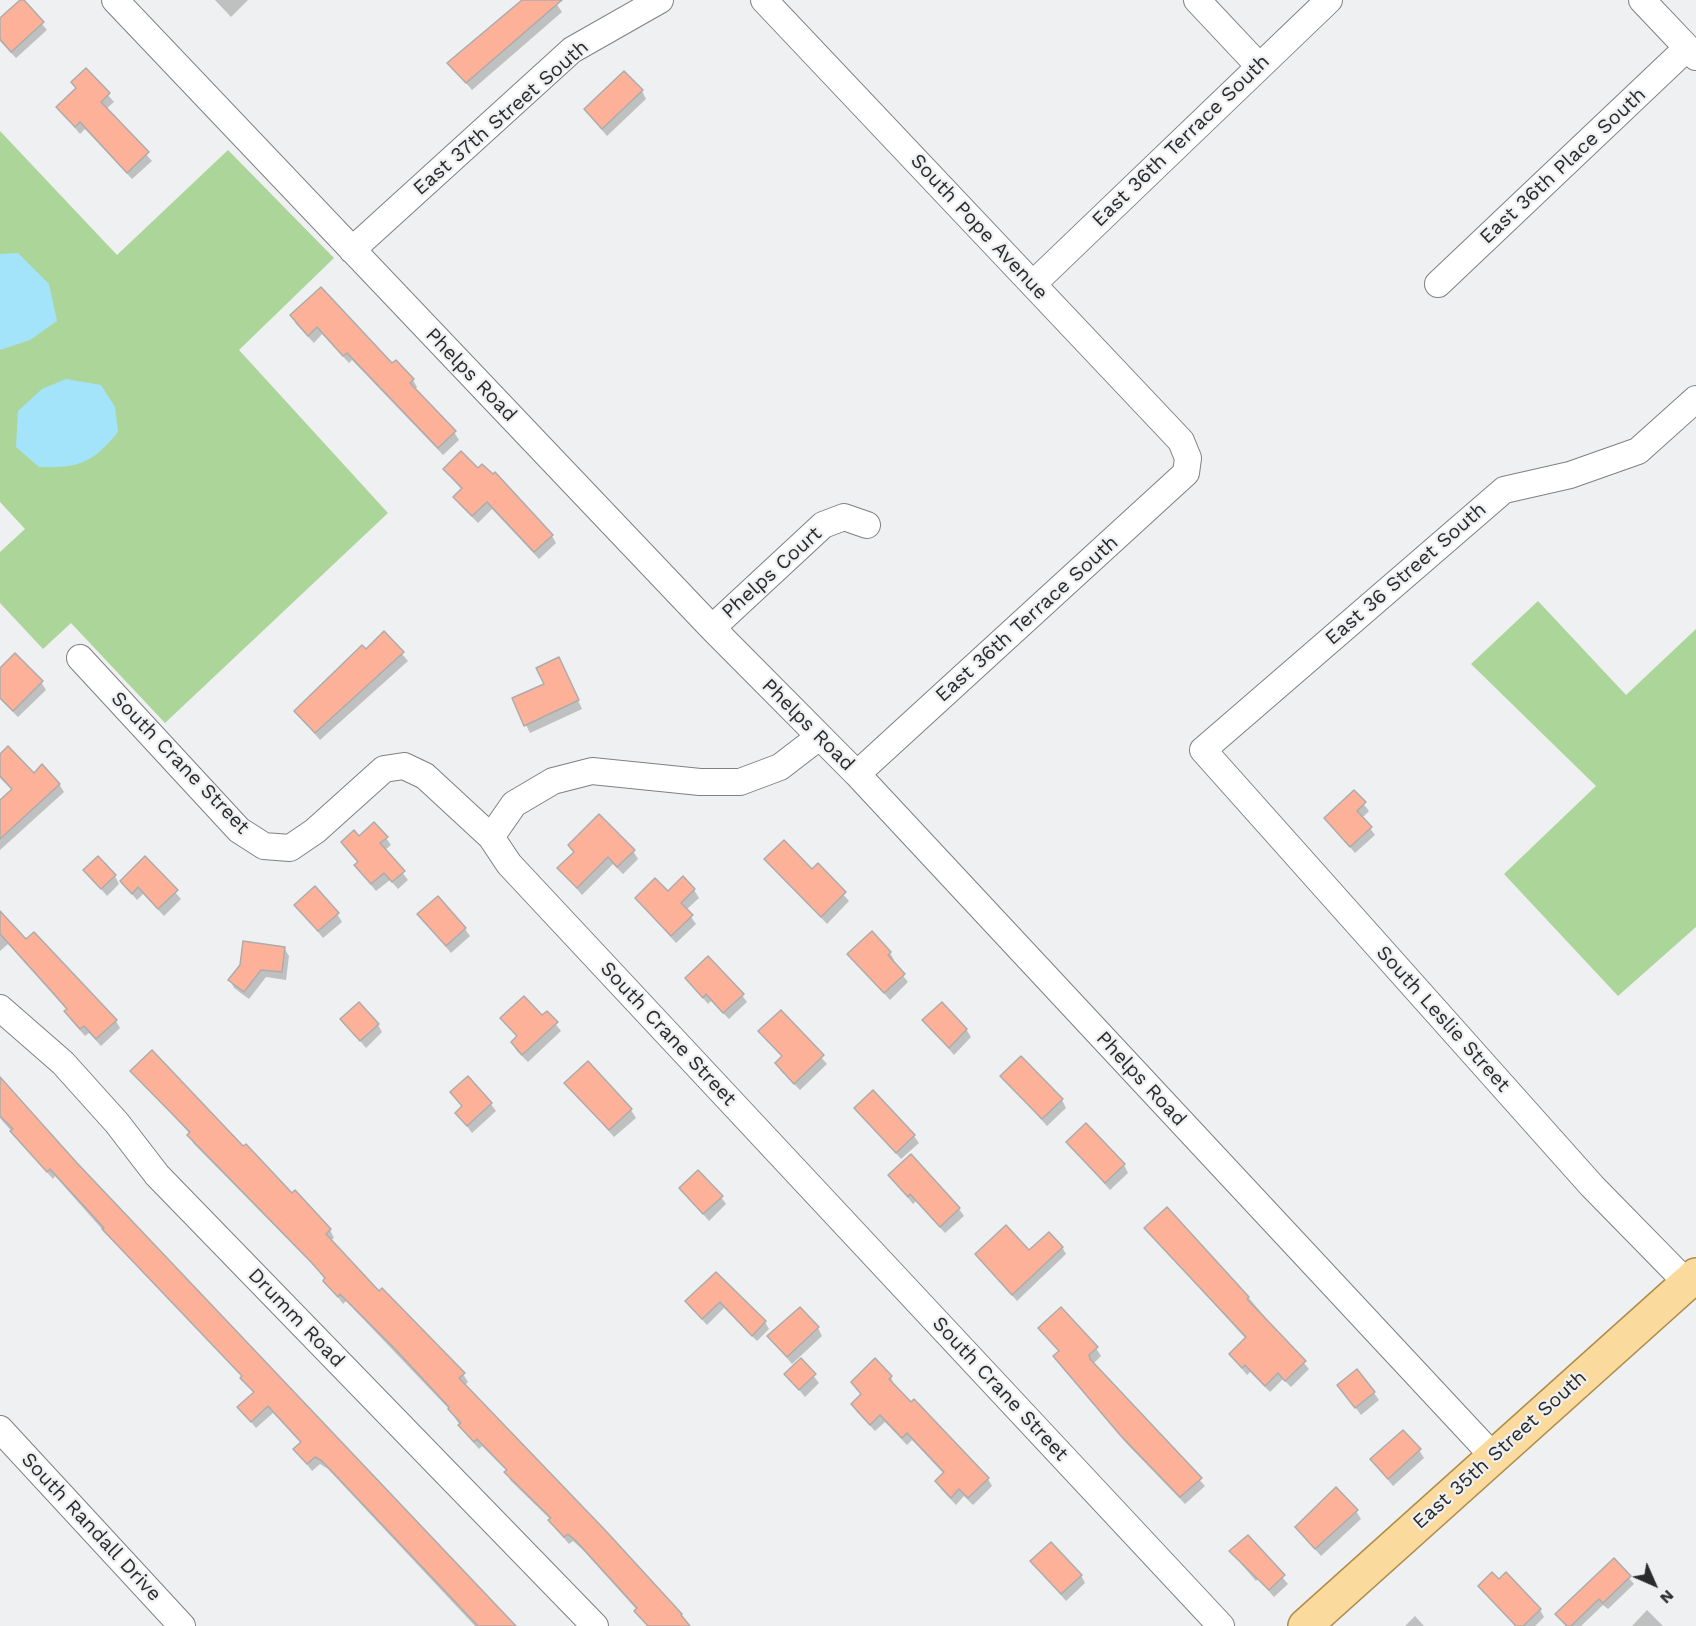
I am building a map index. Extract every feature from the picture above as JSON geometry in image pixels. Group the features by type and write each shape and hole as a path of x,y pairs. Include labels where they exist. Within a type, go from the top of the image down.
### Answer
{"main road":[{"name":"East 35th Street South","path":"1305,1626 1691,1279"}],"street":[{"name":"Phelps Road","path":"116,0 712,628 857,774 1493,1456"},
{"name":"East 37th Street South","path":"352,250 572,50 660,0"},
{"name":"South Pope Avenue","path":"764,0 1180,441 1188,458"},
{"path":"1197,0 1259,66"},
{"name":"East 36th Terrace South","path":"1033,284 1329,0"},
{"path":"1642,0 1692,53"},
{"name":"East 36th Place South","path":"1438,284 1692,53"},
{"name":"East 36 Street South","path":"1203,750 1504,490 1570,475 1638,451 1696,399"},
{"name":"East 36th Terrace South","path":"857,774 1186,473 1188,458"},
{"name":"Phelps Court","path":"712,628 823,525 844,517 867,525"},
{"name":"South Crane Street","path":"80,658 239,830 264,846 290,848 315,831 384,769 404,766 425,776 492,837 509,864 1221,1626"},
{"path":"492,837 514,804 553,781 592,771 700,782 740,782 780,767 819,737"},
{"name":"South Leslie Street","path":"1203,750 1592,1186 1691,1279"},
{"name":"Drumm Road","path":"0,1008 63,1063 117,1123 157,1175 595,1626"},
{"name":"South Randall Drive","path":"0,1429 182,1626"}],"green space":[{"path":"0,131 117,255 228,150 334,258 239,350 388,513 165,723 71,623 43,649 0,603 0,552 25,529 0,502"},
{"path":"1538,601 1626,695 1696,629 1696,927 1618,996 1504,874 1596,786 1471,664"}],"water":[{"path":"18,253 49,284 57,321 30,340 0,350 0,254"},
{"path":"66,379 101,385 115,407 118,432 100,451 83,462 74,465 39,467 16,447 18,411 42,389"}],"building":[{"path":"20,0 24,0 44,22 11,52 0,39 0,18"},
{"path":"522,0 562,0 466,83 447,63"},
{"path":"86,68 110,93 101,102 149,152 127,173 80,122 75,127 56,107 76,88 71,82"},
{"path":"624,71 643,90 602,129 584,109"},
{"path":"321,287 392,363 396,360 414,379 410,383 456,431 438,448 347,353 343,356 317,327 308,336 290,315"},
{"path":"461,451 478,468 482,464 493,474 495,472 553,535 534,552 487,502 472,516 453,497 462,488 443,469"},
{"path":"384,631 404,652 315,733 294,711 362,645 366,649"},
{"path":"15,653 43,681 13,711 0,698 0,668"},
{"path":"559,657 579,700 524,726 512,698 544,684 536,668"},
{"path":"8,746 34,773 42,764 60,784 0,839 0,800 12,789 0,776 0,754"},
{"path":"1354,790 1366,802 1357,811 1372,827 1350,847 1324,818"},
{"path":"599,814 635,850 617,867 608,857 577,888 557,868 574,852 568,845"},
{"path":"374,822 388,837 380,843 405,871 392,882 384,873 371,884 354,865 358,862 341,842 354,830 359,836"},
{"path":"784,840 812,869 818,863 846,892 821,917 764,859"},
{"path":"98,856 116,875 101,889 83,870"},
{"path":"145,856 178,890 158,909 138,887 132,894 120,881"},
{"path":"683,876 695,889 681,903 693,915 671,936 635,898 655,878 668,891"},
{"path":"315,886 339,913 318,931 294,905"},
{"path":"438,896 466,928 446,946 417,914"},
{"path":"0,911 26,939 34,932 117,1020 96,1039 84,1026 80,1029 64,1011 67,1009 0,934"},
{"path":"872,931 891,952 888,955 905,974 884,993 847,954"},
{"path":"243,941 285,947 282,972 261,970 244,992 228,980 240,965"},
{"path":"708,956 744,994 723,1013 706,994 703,998 685,978"},
{"path":"524,996 542,1015 547,1011 558,1022 522,1055 511,1042 517,1036 500,1018"},
{"path":"359,1002 379,1024 360,1041 340,1019"},
{"path":"942,1002 967,1029 949,1048 922,1020"},
{"path":"781,1010 824,1055 794,1084 775,1063 782,1056 758,1031"},
{"path":"152,1050 243,1146 246,1144 292,1193 295,1190 331,1229 326,1234 379,1291 382,1288 465,1373 459,1378 605,1530 682,1614 690,1626 648,1626 634,1611 637,1608 577,1542 568,1534 564,1537 548,1520 551,1518 504,1472 507,1470 477,1439 474,1442 458,1425 461,1423 448,1409 449,1407 395,1349 340,1294 338,1297 323,1281 325,1278 312,1263 187,1135 190,1132 130,1071"},
{"path":"1021,1056 1063,1099 1042,1119 1000,1076"},
{"path":"588,1061 632,1109 609,1130 564,1083"},
{"path":"468,1076 492,1103 467,1126 455,1113 462,1106 450,1092"},
{"path":"0,1077 77,1163 516,1626 478,1626 322,1461 315,1457 307,1464 293,1449 301,1442 268,1406 251,1422 237,1407 254,1392 240,1378 242,1376 102,1229 104,1228 50,1169 47,1172 10,1131 13,1129 0,1116"},
{"path":"873,1090 915,1135 896,1153 854,1108"},
{"path":"1086,1123 1125,1164 1105,1183 1066,1142"},
{"path":"911,1154 960,1208 940,1227 910,1194 908,1197 888,1175"},
{"path":"698,1170 723,1196 703,1214 679,1188"},
{"path":"1167,1207 1249,1297 1247,1299 1306,1361 1285,1381 1278,1373 1265,1386 1245,1365 1242,1368 1229,1354 1246,1337 1144,1228"},
{"path":"1006,1225 1029,1250 1049,1232 1063,1247 1012,1295 975,1254"},
{"path":"716,1272 766,1321 752,1336 720,1302 702,1319 685,1301"},
{"path":"800,1307 819,1327 787,1357 767,1336"},
{"path":"1061,1307 1098,1347 1089,1355 1090,1359 1202,1478 1180,1497 1121,1436 1053,1356 1059,1351 1038,1328"},
{"path":"801,1358 816,1374 799,1390 784,1374"},
{"path":"875,1358 892,1376 889,1379 911,1402 914,1399 989,1478 968,1498 959,1489 951,1498 935,1481 944,1472 907,1433 902,1438 880,1415 870,1425 851,1404 861,1394 851,1382"},
{"path":"1357,1369 1375,1392 1355,1408 1337,1385"},
{"path":"1403,1430 1421,1449 1388,1479 1370,1459"},
{"path":"1336,1487 1358,1510 1315,1549 1295,1527"},
{"path":"1248,1535 1285,1575 1269,1590 1229,1551"},
{"path":"1051,1542 1082,1575 1061,1594 1030,1561"},
{"path":"1614,1558 1631,1576 1603,1603 1599,1599 1571,1626 1567,1626 1555,1614"},
{"path":"1492,1572 1499,1579 1506,1572 1541,1609 1523,1626 1516,1626 1478,1586"}]}
